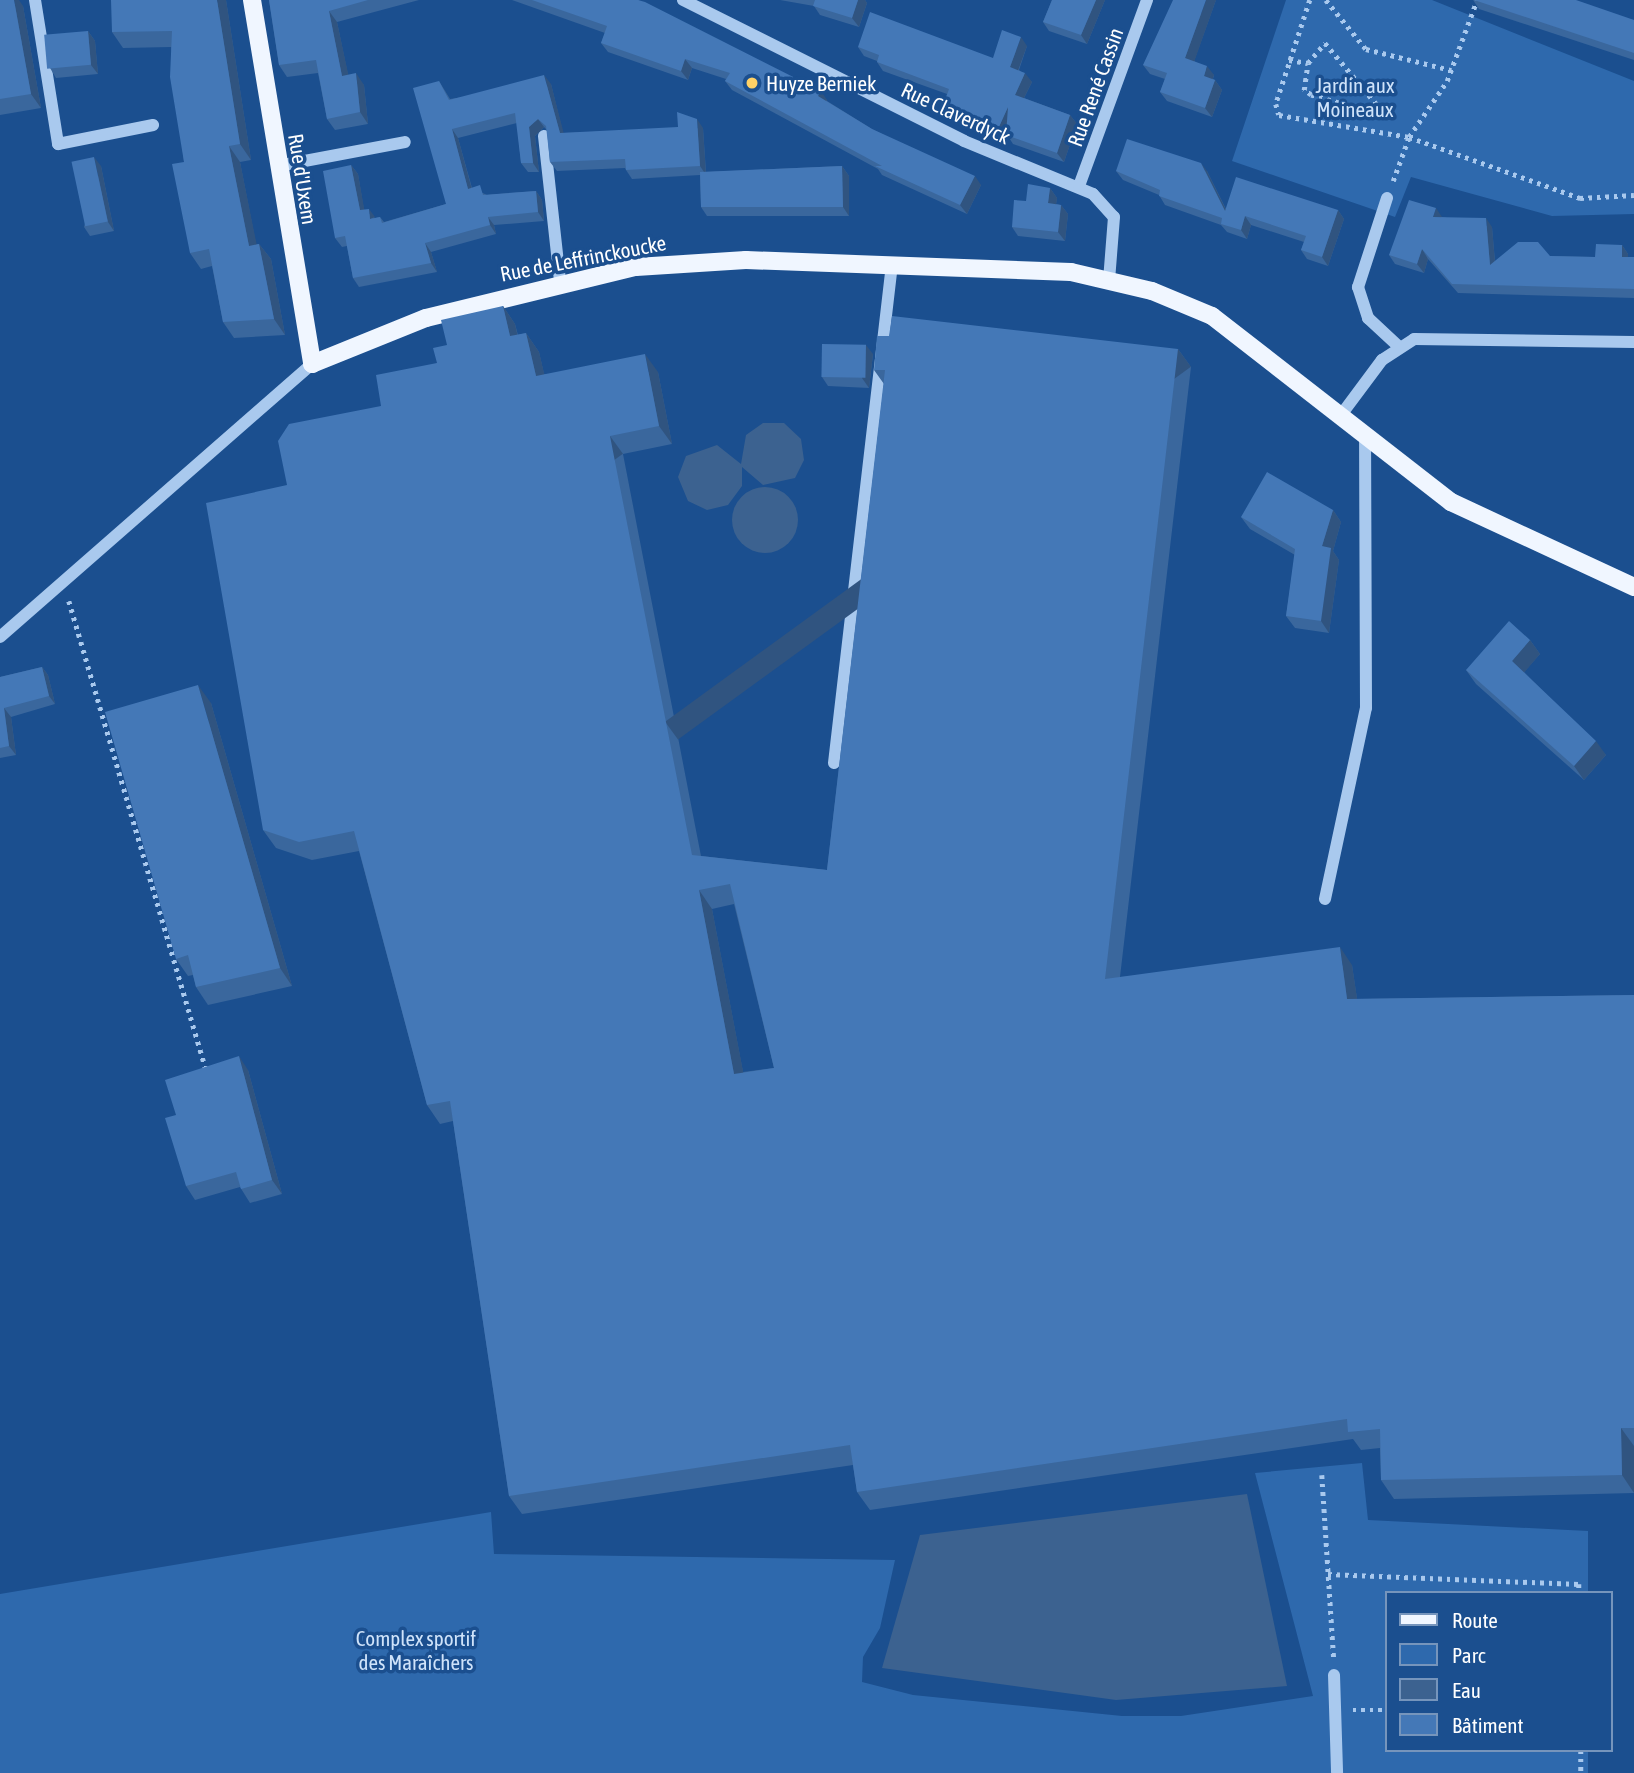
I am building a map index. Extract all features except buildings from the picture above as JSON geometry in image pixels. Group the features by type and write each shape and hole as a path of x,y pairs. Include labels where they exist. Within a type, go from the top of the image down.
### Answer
{"main road":[{"name":"Rue d'Uxem","path":"252,0 312,364"},
{"name":"Rue de Leffrinckoucke","path":"312,364 413,322 560,282 698,261 1032,268 1110,280 1212,316 1301,383 1365,436 1473,514 1634,587"}],"street":[{"path":"35,0 58,144 153,125"},
{"name":"Rue Claverdyck","path":"683,0 964,141 1079,186 1104,202 1114,217 1110,280"},
{"name":"Rue René Cassin","path":"1079,186 1147,0"},
{"path":"544,136 560,282"},
{"path":"278,166 405,142"},
{"path":"1387,198 1358,287 1368,318 1398,346"},
{"path":"834,764 892,264"},
{"path":"1341,415 1398,346 1434,336 1634,342"},
{"name":"Rue de Leffrinckoucke","path":"0,637 64,584 312,364"},
{"path":"1325,899 1366,708 1365,436"},
{"path":"1334,1675 1337,1773"}],"path":[{"path":"1310,0 1276,104 1279,116 1409,137 1580,198 1634,195"},
{"path":"1326,0 1366,49 1451,70"},
{"path":"1387,198 1409,137 1451,70 1478,0"},
{"path":"1325,43 1379,107 1363,110 1311,95 1304,90 1308,63 1325,43"},
{"path":"1289,60 1308,63"},
{"path":"64,584 210,1084"},
{"path":"1322,1475 1334,1675"},
{"path":"1328,1574 1579,1584 1579,1591"},
{"path":"1335,1710 1386,1710"},
{"path":"1581,1752 1581,1773"}],"green space":[{"name":"Jardin aux Moineaux","path":"1286,0 1432,0 1634,81 1634,214 1552,216 1411,177 1395,217 1232,161"},
{"name":"Complex sportif des Maraîchers","path":"1362,1463 1368,1520 1588,1531 1588,1591 1386,1591 1386,1752 1588,1752 1588,1773 0,1773 0,1594 491,1512 494,1554 895,1560 880,1628 863,1657 862,1682 913,1695 1122,1716 1181,1716 1313,1696 1255,1473"}],"water":[{"path":"763,423 784,423 801,439 804,460 795,478 763,485 742,467 742,486 728,505 707,510 688,501 678,477 686,456 717,445 741,464 746,435"},
{"path":"765,487 788,497 798,520 788,543 765,553 742,543 732,520 742,497"},
{"path":"1247,1494 1287,1686 1116,1700 882,1668 920,1535"}],"place":[{"name":"Huyze Berniek","path":"752,83"}]}
